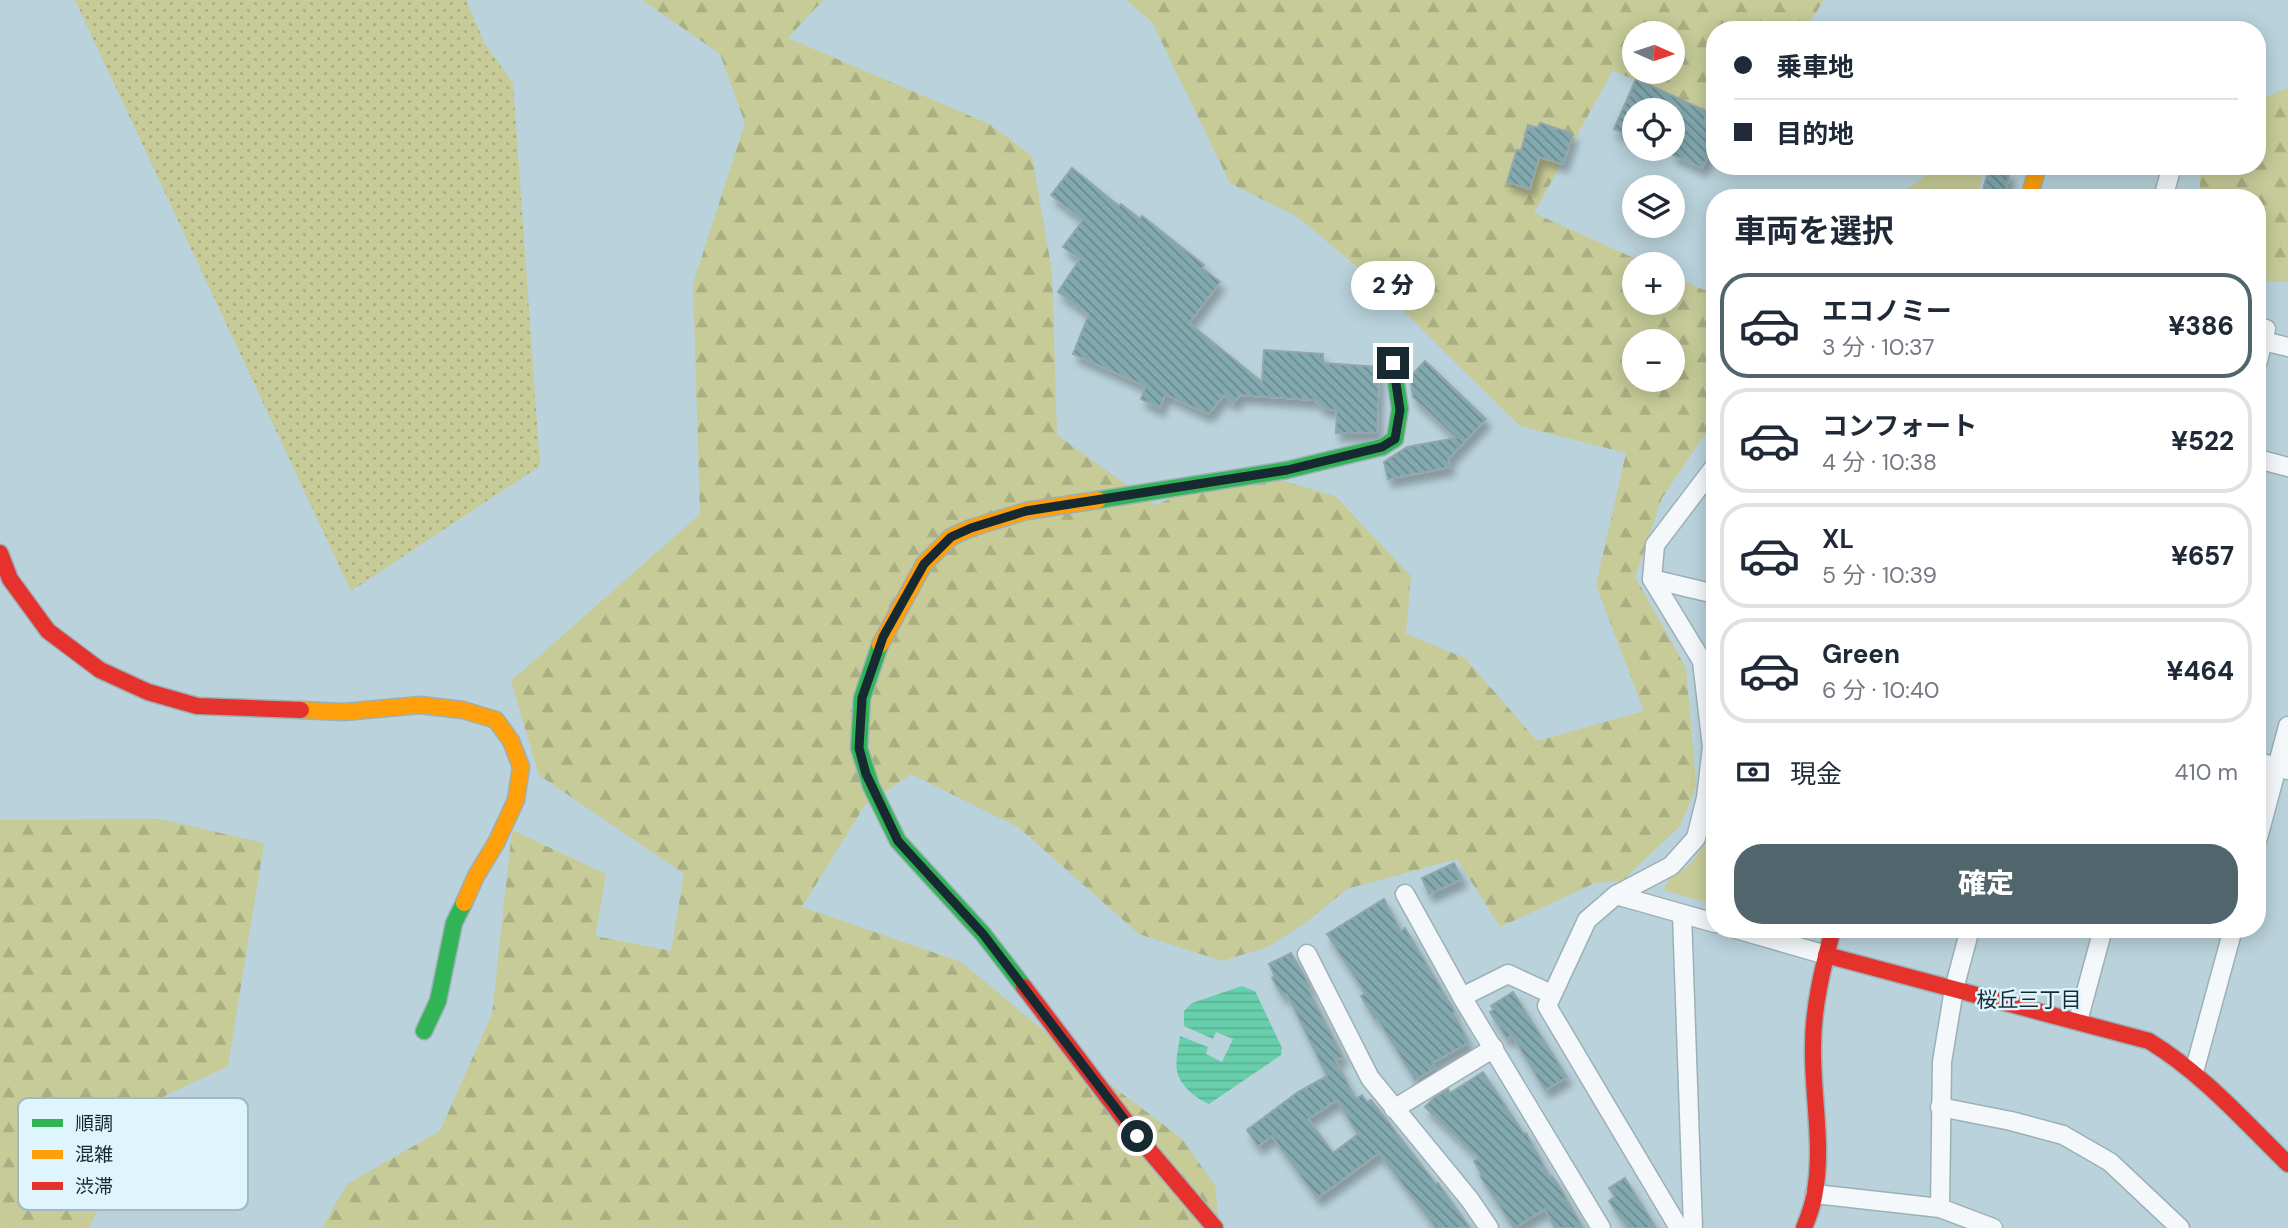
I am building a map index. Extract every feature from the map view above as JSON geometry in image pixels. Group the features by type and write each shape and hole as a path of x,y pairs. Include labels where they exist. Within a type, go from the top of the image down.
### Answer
{"street":[{"path":"2266,337 2288,347"},
{"path":"1215,1228 1137,1136 983,934 898,841 866,774 859,748 862,698 883,637 924,564 951,537 1026,511 1287,470 1382,447 1395,439 1400,410 1393,363"},
{"path":"2266,461 2288,467"},
{"path":"1706,483 1655,545 1652,579 1702,661 1706,696"},
{"path":"0,553 10,579 48,631 100,670 148,692 197,706 344,712 420,705 463,710 496,720 511,741 521,767 516,800 454,923 438,1001 424,1031"},
{"path":"1652,579 1706,592"},
{"path":"2266,815 2282,769 2288,726"},
{"path":"1679,1228 1547,1006 1587,920 1616,895 1671,866 1696,838 1706,798"},
{"path":"1405,894 1462,997 1601,1228"},
{"path":"1616,895 1706,921"},
{"path":"1682,914 1693,1228"},
{"path":"1766,938 2149,1041 2177,1057 2194,1072 2288,1164"},
{"path":"1804,1228 1815,1194 1818,1160 1814,1021 1818,985 1831,938"},
{"path":"1940,1208 1942,1062 1954,989 1968,938"},
{"path":"2078,1021 2101,938"},
{"path":"2194,1072 2231,938"},
{"path":"1307,954 1370,1079 1470,1200 1489,1228"},
{"path":"1462,997 1508,974 1551,994"},
{"path":"1394,1109 1494,1048"},
{"path":"1940,1107 2011,1121 2063,1135 2110,1162 2180,1228"},
{"path":"1815,1194 1940,1208 1993,1228"}],"green space":[{"path":"75,0 466,0 485,44 513,83 540,466 351,591"},
{"path":"642,0 823,0 788,38 989,124 1032,156 1052,272 1057,435 1155,505 1241,469 1335,496 1411,576 1406,634 1465,658 1537,741 1644,711 1596,585 1626,453 1520,426 1368,276 1299,218 1230,183 1152,22 1126,0 1824,0 1811,21 1706,21 1706,114 1685,104 1685,98 1672,98 1643,84 1685,84 1685,21 1622,21 1622,74 1613,70 1534,213 1622,253 1622,315 1685,315 1685,281 1706,291 1706,432 1662,498 1635,577 1686,668 1696,786 1680,826 1622,881 1595,883 1500,927 1457,859 1347,889 1304,924 1267,947 1222,961 1139,934 1018,827 911,774 865,805 802,907 961,962 1095,1073 1181,1138 1215,1185 1219,1228 322,1228 347,1184 440,1131 492,1014 512,830 606,874 595,936 671,951 684,874 539,775 511,681 700,514 693,284 745,123 720,54"},
{"path":"2288,88 2288,282 2266,281 2266,189 2200,189 2199,175 2266,175 2266,97"},
{"path":"1926,175 1983,175 1979,189 1908,189"},
{"path":"160,819 264,843 228,1066 161,1098 18,1098 18,1210 98,1210 89,1228 0,1228 0,820"},
{"path":"1706,840 1706,902 1664,890 1672,877 1695,858"}],"shaded area":[{"path":"1242,986 1255,991 1282,1048 1281,1055 1209,1104 1189,1091 1178,1076 1176,1063 1180,1036 1208,1047 1206,1054 1222,1062 1233,1039 1216,1032 1213,1039 1184,1026 1184,1011 1192,1003"}],"building":[{"path":"1634,84 1647,84 1677,98 1628,98"},
{"path":"1685,101 1706,111 1703,123 1706,124 1706,160 1702,168 1685,160"},
{"path":"1622,111 1622,133 1614,129"},
{"path":"1540,123 1573,134 1563,164 1539,157 1530,189 1507,182 1517,150 1521,151 1528,125 1538,128"},
{"path":"1072,168 1119,206 1121,204 1140,219 1142,216 1204,265 1202,268 1220,282 1189,323 1262,382 1264,350 1323,354 1323,363 1379,367 1377,433 1336,433 1337,411 1322,407 1315,400 1240,395 1233,403 1224,395 1208,414 1165,394 1160,408 1141,399 1146,386 1073,354 1089,314 1058,292 1080,259 1063,247 1083,220 1051,195"},
{"path":"1987,175 2009,175 2006,189 1983,189"},
{"path":"1425,361 1486,419 1448,459 1450,467 1388,479 1384,462 1407,447 1456,438 1413,397 1410,377"},
{"path":"1454,863 1462,879 1429,894 1422,878"},
{"path":"1384,899 1401,931 1405,928 1455,1012 1453,1013 1469,1042 1432,1063 1435,1068 1415,1080 1365,1003 1361,996 1365,993 1327,934"},
{"path":"1291,953 1310,986 1308,989 1343,1057 1335,1060 1356,1099 1362,1095 1367,1102 1371,1100 1436,1184 1438,1183 1470,1228 1436,1228 1379,1153 1317,1198 1272,1136 1258,1146 1247,1130 1298,1092 1327,1076 1287,994 1282,995 1272,978 1275,976 1269,964","holes":["1337,1100 1358,1134 1333,1153 1308,1119"]},
{"path":"1513,992 1567,1077 1545,1090 1512,1035 1507,1039 1490,1012 1494,1009 1491,1006"},
{"path":"1483,1072 1524,1134 1526,1133 1583,1228 1555,1228 1545,1209 1514,1228 1480,1176 1482,1175 1474,1161 1479,1158 1425,1107 1448,1089 1450,1093"},
{"path":"1625,1178 1656,1228 1629,1228 1609,1201 1615,1197 1609,1188"}],"traffic: fast":[{"path":"1098,500 1287,470 1382,447 1395,439 1400,409 1393,363"},
{"path":"880,645 862,698 859,748 871,786 898,841 983,934 1024,987"},
{"path":"424,1031 438,1001 454,923 464,903"}],"traffic: slow":[{"path":"2032,189 2035,175"},
{"path":"880,645 924,564 951,537 1026,511 1098,500"},
{"path":"301,710 344,712 420,705 463,710 496,720 511,741 521,767 516,800 464,903"}],"traffic: jam":[{"path":"0,553 10,579 48,631 100,670 148,692 197,706 301,710"},
{"path":"1804,1228 1814,1197 1818,1159 1813,1031 1822,972 1831,938"},
{"path":"1826,955 2149,1041 2205,1083 2288,1164"},
{"path":"1024,987 1137,1136 1215,1228"}],"district":[{"name":"桜丘三丁目","path":"2029,1000"}],"route":[{"path":"1137,1136 983,934 898,841 871,786 859,748 862,698 883,637 924,564 951,537 1026,511 1287,470 1382,447 1395,439 1400,410 1393,363"}]}
